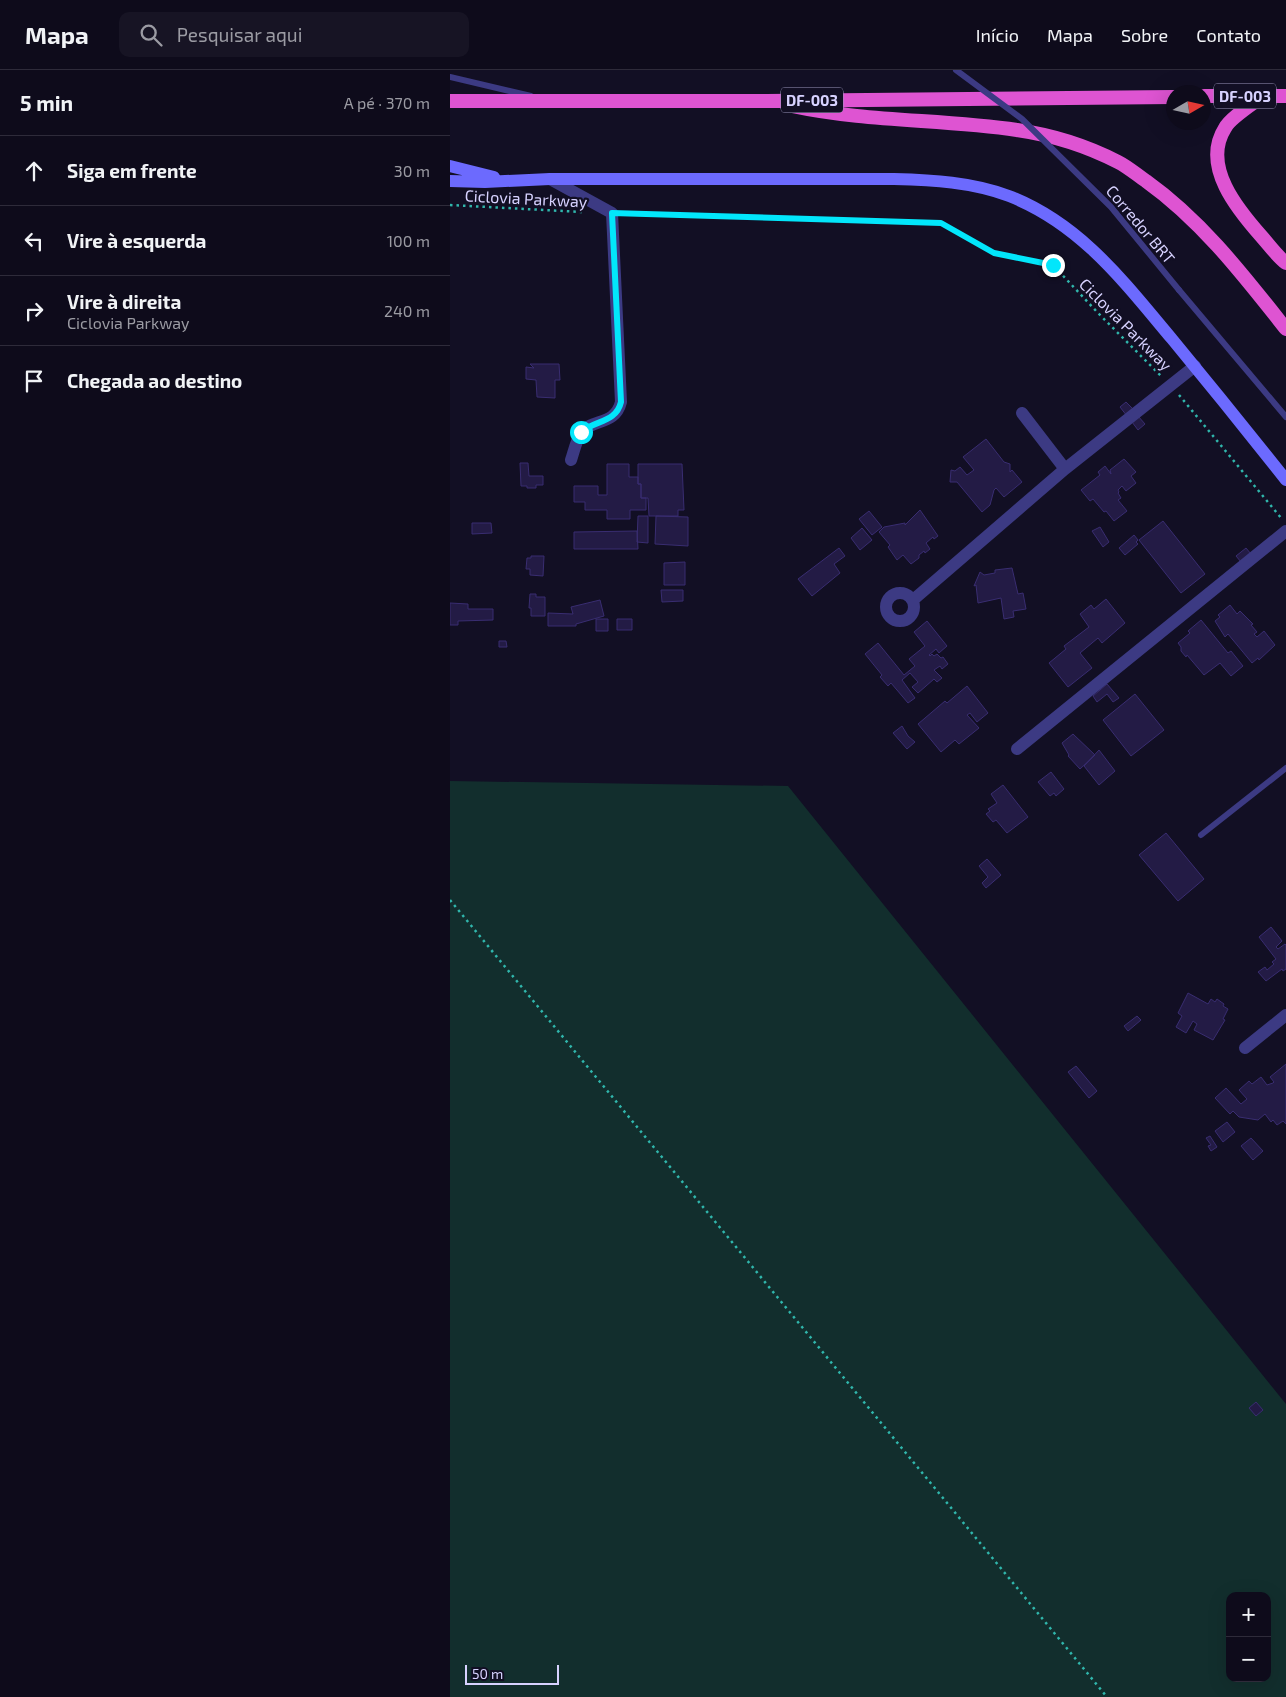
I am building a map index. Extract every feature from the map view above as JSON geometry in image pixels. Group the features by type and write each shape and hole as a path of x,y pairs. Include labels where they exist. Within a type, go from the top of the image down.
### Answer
{"highway":[{"name":"DF-003","path":"1211,96 1286,96"},
{"path":"1263,96 1225,127 1218,145 1219,171 1231,198 1286,263"},
{"name":"DF-003","path":"450,102 1166,97"},
{"path":"766,101 846,115 947,122 1019,130 1076,144 1120,162 1166,195 1204,231 1237,266 1286,329"}],"main road":[{"path":"450,166 504,180"},
{"path":"450,181 478,182 550,179 894,179 937,181 969,186 1009,196 1044,212 1076,234 1114,270 1195,366 1286,480"}],"street":[{"path":"550,179 612,213 621,402 619,411 581,432 571,460"},
{"path":"913,600 1064,469 1195,366"},
{"path":"1022,413 1064,469"},
{"path":"1017,749 1286,531"},
{"path":"1245,1048 1286,1015"}],"lane":[{"name":"Corredor BRT","path":"956,70 1022,119 1111,206 1286,417"},
{"path":"450,76 552,101"},
{"path":"1201,835 1286,768"}],"path":[{"name":"Ciclovia Parkway","path":"450,205 583,212"},
{"name":"Ciclovia Parkway","path":"612,213 941,223 994,253 1053,265 1098,313 1171,385 1286,524"},
{"path":"450,900 1107,1697"}],"green space":[{"path":"450,781 788,786 1286,1404 1286,1697 450,1697"}],"building":[{"path":"530,364 559,364 560,380 555,380 555,398 537,397 536,380 526,379 526,367 534,368"},
{"path":"1126,402 1134,410 1127,416 1120,407"},
{"path":"1138,416 1145,424 1138,430 1132,422"},
{"path":"986,439 1004,462 1010,464 1010,472 1012,470 1022,482 1004,497 996,488 990,505 982,512 957,482 950,482 951,470 955,471 960,467 967,475 974,470 963,457"},
{"path":"1124,459 1136,472 1131,476 1136,483 1126,491 1122,486 1118,490 1121,498 1118,500 1127,511 1114,521 1093,499 1090,501 1081,490 1100,475 1098,472 1105,466 1111,474 1110,470"},
{"path":"520,463 528,463 529,476 543,476 543,485 536,485 536,488 521,486"},
{"path":"607,464 629,464 629,477 638,477 638,484 641,484 641,498 646,498 646,510 630,510 630,519 607,519 607,510 585,510 585,502 574,502 574,486 598,486 598,495 607,495"},
{"path":"638,464 682,464 684,510 678,510 678,516 649,516 648,498 641,498 641,484 638,484"},
{"path":"920,510 938,536 934,539 933,537 926,543 930,549 925,553 924,551 911,564 903,555 897,560 888,547 890,545 879,532 884,527 905,523 905,525"},
{"path":"869,511 882,527 872,535 859,519"},
{"path":"638,516 648,516 648,543 637,542"},
{"path":"656,516 688,517 688,546 655,544"},
{"path":"1163,521 1205,574 1181,593 1139,540"},
{"path":"472,523 491,523 492,533 472,534"},
{"path":"1100,527 1109,542 1103,547 1092,531"},
{"path":"862,528 872,540 860,550 851,538"},
{"path":"637,531 638,549 574,549 574,532"},
{"path":"1134,535 1138,540 1136,542 1138,544 1125,555 1119,548"},
{"path":"839,548 845,556 834,564 840,573 812,596 798,579"},
{"path":"1246,548 1251,554 1241,562 1236,556"},
{"path":"531,556 544,556 543,576 530,575 530,569 526,569 527,558 531,558"},
{"path":"685,562 685,585 664,585 664,563"},
{"path":"1012,568 1018,594 1023,593 1026,609 1013,611 1014,617 1004,619 1001,598 978,603 976,585 974,586 980,572 984,575 995,573 995,570"},
{"path":"661,590 683,590 683,601 662,602"},
{"path":"530,594 536,594 536,597 545,597 545,616 531,616 531,608 529,608"},
{"path":"1106,599 1125,623 1102,643 1098,638 1080,653 1092,668 1068,687 1049,663 1066,649 1064,646 1089,627 1080,614 1091,605 1094,609"},
{"path":"600,600 604,616 576,624 576,626 548,626 548,613 573,614 571,607"},
{"path":"450,603 468,604 468,609 493,609 493,620 458,621 458,625 450,625"},
{"path":"1230,605 1237,614 1240,611 1253,624 1251,625 1257,632 1254,634 1257,637 1264,631 1275,645 1259,660 1258,658 1252,663 1228,634 1225,637 1215,621 1220,617 1218,615"},
{"path":"596,619 608,619 608,631 596,631"},
{"path":"617,619 632,619 632,630 617,630"},
{"path":"1201,620 1228,653 1231,651 1243,666 1231,676 1220,663 1204,675 1187,655 1186,657 1181,651 1178,643"},
{"path":"927,621 947,646 939,653 936,649 929,655 932,654 934,656 937,654 941,658 943,657 948,664 942,669 940,666 934,670 942,678 937,682 934,679 918,693 912,687 918,682 910,673 902,680 915,698 908,703 891,683 888,686 880,677 882,675 865,654 878,643 904,675 915,666 909,659 925,646 914,632"},
{"path":"499,641 506,641 507,647 499,647"},
{"path":"1107,684 1119,698 1113,702 1107,694 1097,702 1093,696"},
{"path":"967,686 988,713 977,722 970,713 967,715 979,728 959,744 955,740 941,752 918,724 945,701 947,703"},
{"path":"1135,694 1164,730 1131,756 1103,720"},
{"path":"902,726 908,736 915,742 907,749 893,733"},
{"path":"1073,734 1095,755 1080,769 1068,756 1062,743"},
{"path":"1099,750 1115,771 1099,785 1084,766"},
{"path":"1051,772 1064,789 1056,796 1054,793 1050,796 1038,782"},
{"path":"1003,785 1028,817 1007,833 996,820 993,822 986,814 990,811 988,809 997,803 991,794"},
{"path":"1166,833 1204,879 1178,901 1139,855"},
{"path":"987,859 1001,875 986,888 982,883 988,877 979,866"},
{"path":"1271,927 1282,941 1276,947 1278,949 1286,945 1286,969 1283,971 1282,969 1266,981 1258,972 1265,967 1267,970 1274,964 1272,962 1276,959 1259,937"},
{"path":"1188,993 1208,1004 1211,999 1215,1002 1217,999 1228,1009 1223,1019 1225,1020 1213,1040 1194,1030 1197,1024 1193,1021 1186,1033 1176,1027 1182,1016 1178,1013"},
{"path":"1137,1016 1141,1020 1128,1031 1124,1026"},
{"path":"1286,1064 1286,1124 1283,1121 1277,1125 1273,1120 1271,1122 1265,1114 1258,1120 1239,1117 1233,1111 1230,1114 1215,1098 1226,1088 1241,1104 1247,1099 1239,1090 1249,1081 1252,1084 1261,1077 1267,1085 1273,1083 1270,1077"},
{"path":"1076,1066 1097,1091 1089,1098 1068,1072"},
{"path":"1227,1122 1235,1132 1223,1142 1215,1131"},
{"path":"1210,1136 1217,1147 1211,1151 1208,1146 1211,1145 1206,1138"},
{"path":"1251,1138 1263,1151 1253,1160 1241,1146"},
{"path":"1256,1402 1263,1410 1256,1416 1249,1408"}],"route":[{"path":"581,432 587,427 606,420 619,411 621,402 612,213 941,223 994,253 1053,265"}]}
